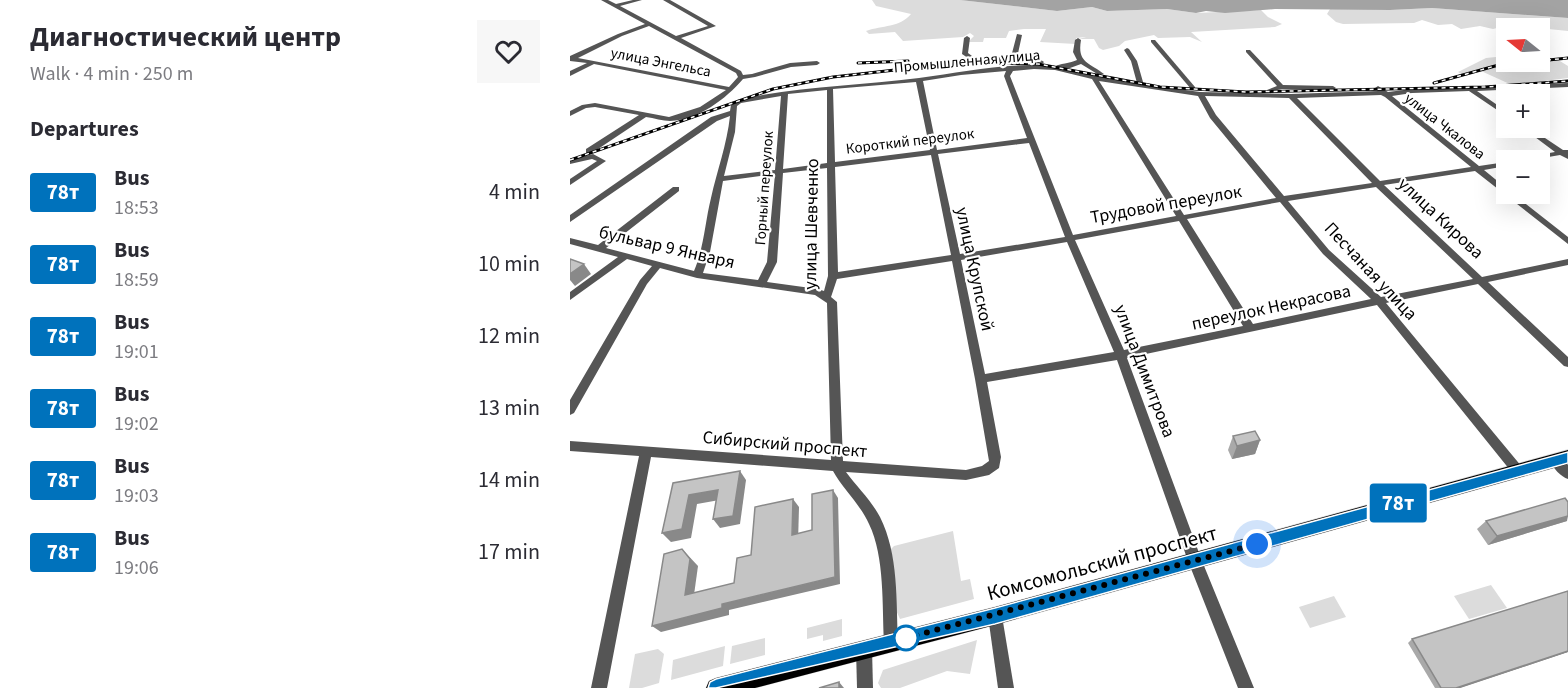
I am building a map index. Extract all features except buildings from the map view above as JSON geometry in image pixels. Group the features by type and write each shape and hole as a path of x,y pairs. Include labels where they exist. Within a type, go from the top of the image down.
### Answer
{"main road":[{"name":"Комсомольский проспект","path":"716,688 995,616 1562,459"}],"street":[{"path":"604,0 710,54 739,72 741,77 790,66 817,63"},
{"path":"615,6 639,0"},
{"path":"666,0 713,26 676,38"},
{"path":"570,58 650,24"},
{"path":"1014,58 1019,35"},
{"name":"Промышленная улица","path":"967,38 965,54 971,58 1014,58 1062,66 1081,61 1098,73 1196,91"},
{"path":"1078,40 1077,52 1081,61"},
{"name":"Песчаная улица","path":"1153,41 1196,91 1213,116 1282,200 1333,259 1379,301 1518,471"},
{"path":"1127,50 1137,69 1140,82"},
{"path":"1248,51 1281,87"},
{"name":"улица Энгельса","path":"570,58 731,89 741,77"},
{"path":"570,74 592,63"},
{"name":"Промышленная улица","path":"570,219 734,107 785,92 919,80 961,73 1049,67 1133,85 1196,91 1262,91 1276,90 1281,87 1365,86"},
{"name":"улица Димитрова","path":"1010,70 1007,76 1070,239 1121,355 1194,561 1246,688"},
{"path":"1094,76 1250,328"},
{"name":"улица Крупской","path":"919,80 981,379 995,457 994,464"},
{"path":"1196,91 1291,96 1568,85"},
{"name":"улица Чкалова","path":"1365,86 1377,88 1496,184"},
{"path":"1558,86 1568,93"},
{"name":"улица Шевченко","path":"830,88 832,276 827,296 832,302 833,311 837,467"},
{"path":"570,106 595,105 675,118 708,104 731,89"},
{"path":"1472,90 1496,107"},
{"name":"Горный переулок","path":"761,284 772,262 785,92"},
{"name":"улица Кирова","path":"1291,96 1378,184 1568,363"},
{"path":"570,114 581,107"},
{"path":"697,275 703,264 734,107"},
{"path":"570,162 591,153 646,114"},
{"path":"1541,138 1566,154"},
{"name":"Короткий переулок","path":"719,179 1032,140"},
{"path":"570,183 602,161 591,153"},
{"path":"1550,156 1566,154"},
{"name":"Трудовой переулок","path":"832,276 1070,239 1282,200 1496,166"},
{"path":"599,249 676,189"},
{"name":"улица Чкалова","path":"1521,204 1568,241"},
{"name":"бульвар 9 Января","path":"570,241 697,275 804,288 827,296"},
{"path":"570,297 625,256"},
{"name":"переулок Некрасова","path":"981,379 1121,355 1568,262"},
{"path":"570,410 643,282 658,265"},
{"name":"Сибирский проспект","path":"570,446 966,475 985,471 994,464"},
{"path":"599,688 646,453"},
{"path":"1562,459 1568,474"},
{"path":"837,467 842,478 868,508 880,533 885,563 891,642"},
{"path":"995,616 1006,688"},
{"path":"864,649 865,688"}],"shaded area":[{"path":"872,0 960,0 1057,11 1092,7 1107,11 1167,9 1196,13 1261,10 1268,17 1282,24 1275,27 1191,32 1202,42 1190,37 1158,38 1154,35 1125,41 1119,46 1103,50 1099,48 1094,39 1079,39 1086,37 1076,38 1076,44 1040,42 1046,29 1009,31 1006,38 984,38 983,42 968,42 974,36 970,33 963,37 903,41 895,32 869,34 866,31 896,24 911,14 876,6"},
{"path":"960,0 1568,0 1568,18 1432,8 1275,9 1196,13 1167,9 1107,11 1092,7 1057,11"},
{"path":"1432,8 1568,18 1568,31 1550,29 1550,18 1496,18 1496,28 1493,29 1480,26 1461,29 1452,24 1438,25 1422,20 1414,23 1343,24 1336,22 1327,14 1330,9"},
{"path":"1496,57 1496,72 1550,72 1550,58 1555,58 1568,66 1568,78 1510,84 1481,71 1465,76 1458,72 1486,58"},
{"path":"953,531 961,581 970,579 974,599 900,619 894,606 889,551 894,546"},
{"path":"1491,585 1507,608 1469,619 1454,596"},
{"path":"1334,596 1346,617 1310,628 1299,607"},
{"path":"842,619 842,636 823,641 823,635 807,639 807,628"},
{"path":"765,638 765,655 730,664 732,646"},
{"path":"977,640 970,674 947,671 900,688 881,688 878,683 883,670"},
{"path":"725,646 723,666 671,680 673,660"},
{"path":"658,649 664,654 659,683 642,688 629,688 635,654"}],"railway":[{"path":"1550,60 1568,58"},
{"path":"858,63 908,61"},
{"path":"570,160 773,89 833,77 966,62 1038,64 1160,87 1246,92 1485,87 1568,81"},
{"path":"1434,83 1496,66"}],"bus line":[{"name":"78т","path":"716,688 995,616 1568,457"}],"route":[{"path":"906,638 1257,544"}]}
